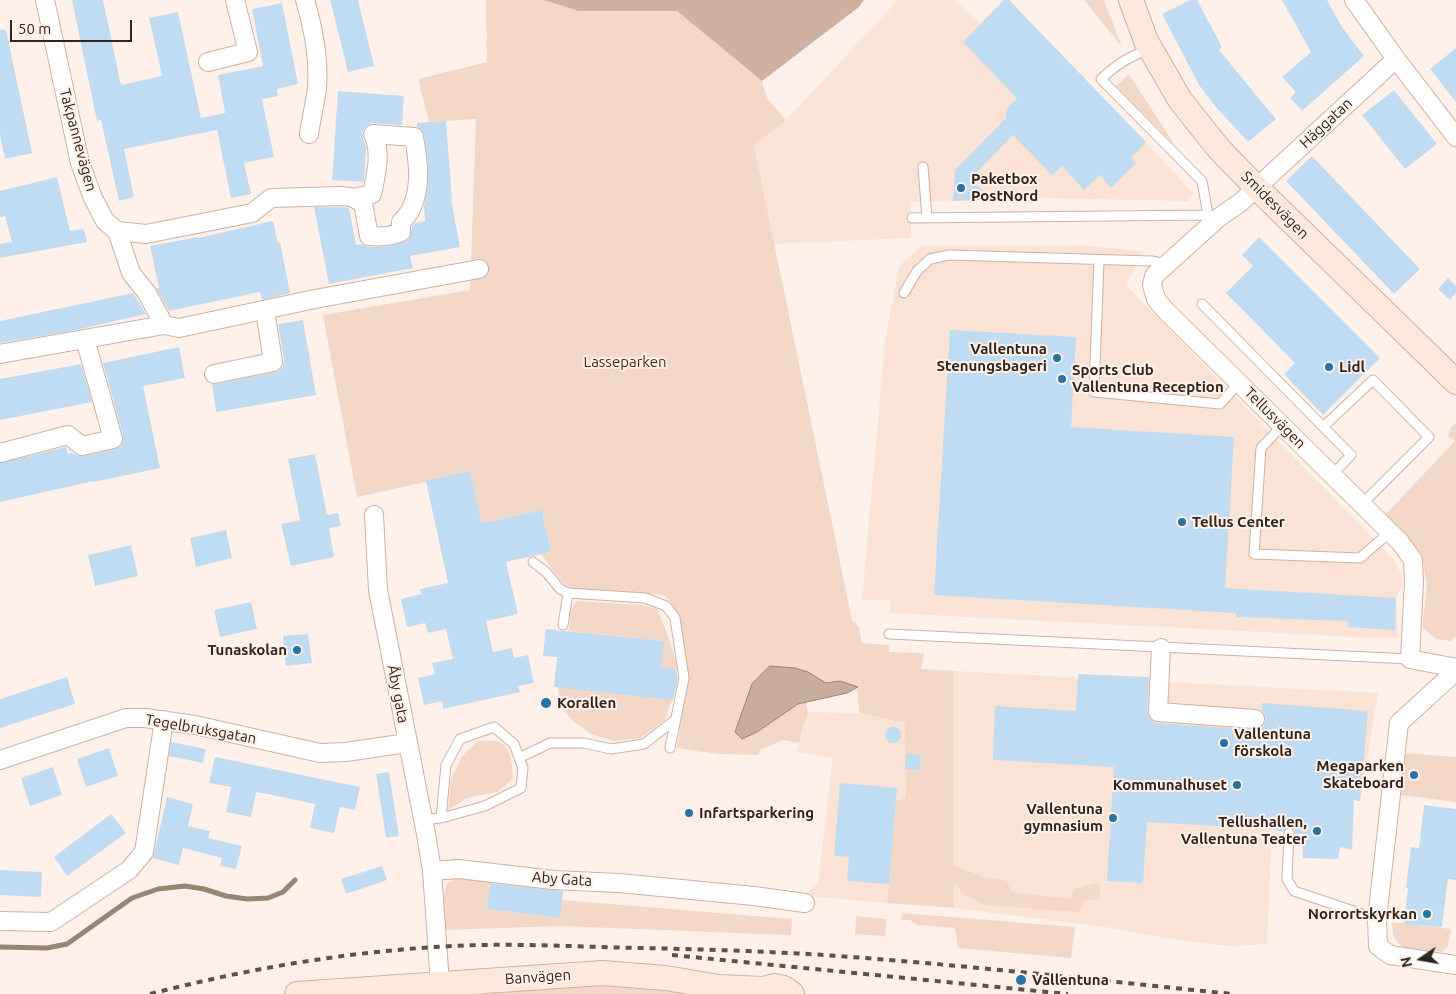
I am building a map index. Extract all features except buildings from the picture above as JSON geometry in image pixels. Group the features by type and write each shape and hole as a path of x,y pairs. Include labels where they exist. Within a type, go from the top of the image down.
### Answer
{"street":[{"name":"Takpannevägen","path":"44,0 80,163 93,198 105,221 117,231"},
{"path":"208,62 248,52 235,0"},
{"path":"306,0 316,58 317,88 309,134"},
{"name":"Smidesvägen","path":"1131,0 1150,49 1180,100 1219,149 1456,382"},
{"path":"1354,0 1456,138"},
{"name":"Häggatan","path":"1256,187 1396,59"},
{"path":"164,325 147,293 131,272 117,231 146,234 252,213 271,198 351,196 353,198 363,203 369,236 396,235 402,232 401,222 410,211 415,198 418,180 414,137 373,134 377,142 377,171 372,194 353,198"},
{"name":"Tellusvägen","path":"1256,187 1241,202 1213,216 1154,276 1152,285 1156,299 1400,542 1413,560 1414,582 1410,659"},
{"path":"0,354 164,325 178,328 315,299 479,270"},
{"path":"214,374 273,362 265,310"},
{"path":"0,453 68,435 82,446 113,439 85,339"},
{"name":"Åby gata","path":"374,515 378,590 432,870"},
{"path":"1161,648 1158,712 1254,720"},
{"path":"1410,659 1456,669"},
{"path":"1456,669 1399,724 1377,919 1378,946 1390,955 1456,965"},
{"name":"Tegelbruksgatan","path":"0,760 126,718 145,718 195,725 320,753 346,752 407,743"},
{"path":"0,921 51,922 129,870 144,852 164,720"},
{"path":"432,870 440,984"},
{"name":"Aby Gata","path":"432,870 458,870 553,880 619,883 754,896 805,903"},
{"name":"Banvägen","path":"297,994 602,973 666,978 722,991 761,991 774,986 784,988 792,994"}],"lane":[{"path":"912,218 1213,216 1202,181 1101,79 1128,57 1150,49"},
{"path":"923,167 927,218"},
{"path":"904,292 917,271 930,259 949,255 1166,264"},
{"path":"1099,260 1094,392 1220,404 1240,383"},
{"path":"1202,304 1351,456 1332,475"},
{"path":"1323,427 1373,380 1429,436 1362,504"},
{"path":"1282,426 1260,448 1254,554 1360,558 1390,532"},
{"path":"533,562 546,572 560,590 568,593 644,598 666,606 675,618 684,678 670,748"},
{"path":"563,625 568,593"},
{"path":"889,634 1410,659"},
{"path":"519,758 550,743 584,743 611,749 644,744 675,720"},
{"path":"423,820 441,818 485,806 521,788 523,768 514,744 494,727 460,740 446,765 441,818"},
{"path":"1290,833 1286,879 1294,890 1377,919"}],"shaded area":[{"path":"544,0 864,0 859,7 762,81 677,11 578,11"},
{"path":"898,0 955,0 980,24 1004,0 1009,0 1194,194 1188,201 1030,198 911,202 911,238 774,244 754,146 786,120"},
{"path":"921,246 1085,246 1144,251 1126,285 1395,561 1401,574 1402,585 1396,598 1398,637 1377,638 889,613 890,600 862,600 885,341 899,266"},
{"path":"770,666 795,668 808,672 826,683 840,681 858,687 847,693 798,704 757,732 742,739 735,732 752,684"},
{"name":"Vallentuna gymnasium","path":"954,671 1378,693 1360,801 1347,799 1273,802 1267,944 1230,946 1178,940 1104,927 954,908"},
{"path":"808,712 859,713 905,723 906,798 896,801 887,903 804,896 818,882 833,758 797,752"}],"green space":[{"name":"Lasseparken","path":"486,0 544,0 578,11 677,11 762,81 767,98 786,120 754,146 852,620 859,627 862,643 889,645 889,652 924,653 921,669 954,671 954,872 955,866 984,877 1007,881 1011,892 1071,899 1074,889 1099,882 1101,899 1084,900 1079,912 985,905 966,896 954,882 954,908 887,903 896,801 906,798 905,723 859,713 857,687 840,681 826,683 808,672 735,732 742,739 757,732 798,704 806,702 808,712 799,743 783,740 760,750 759,755 719,754 677,748 687,675 676,612 664,595 571,588 562,582 541,554 551,552 542,510 482,523 470,472 357,497 323,315 470,290 476,119 429,122 418,79 487,62"},
{"path":"1084,0 1104,0 1122,47"},
{"path":"1129,74 1174,144 1116,86"},
{"path":"1456,423 1456,636 1450,641 1436,639 1423,628 1427,587 1422,555 1403,531 1385,515 1455,441 1448,436 1451,427"},
{"path":"576,601 643,605 657,609 679,670 661,668 663,641 569,631 570,613"},
{"path":"560,683 674,694 665,720 641,738 614,741 591,734 573,721 565,712 560,701 558,690"},
{"path":"478,741 495,741 505,746 510,756 513,779 497,792 467,798 448,810 451,780 462,756"},
{"path":"1404,753 1456,757 1456,802 1400,795"},
{"path":"457,878 490,880 487,909 560,918 562,900 792,919 791,935 560,926 444,930 443,906 447,883"},
{"path":"902,913 1075,927 1071,958 958,948 955,928 917,925 910,920 901,920"},
{"path":"856,916 886,919 885,936 855,934"},
{"path":"1392,922 1451,929 1448,946 1442,952 1416,951 1404,947 1394,936"},
{"path":"596,985 694,994 481,994"}],"waterway":[{"path":"0,947 47,948 67,944 132,898 158,889 185,886 204,889 226,896 247,899 268,898 283,892 295,880"}],"railway":[{"path":"150,994 232,975 314,960 397,950 480,945 540,945 808,954 968,967 1233,994"},
{"path":"672,955 1068,994"}],"place":[{"name":"Paketbox PostNord","path":"961,188"},
{"name":"Vallentuna Stenungsbageri","path":"1057,358"},
{"name":"Lidl","path":"1329,367"},
{"name":"Sports Club Vallentuna Reception","path":"1062,379"},
{"name":"Tellus Center","path":"1182,522"},
{"name":"Tunaskolan","path":"297,650"},
{"name":"Korallen","path":"546,703"},
{"name":"Vallentuna förskola","path":"1224,743"},
{"name":"Megaparken Skateboard","path":"1414,775"},
{"name":"Kommunalhuset","path":"1237,785"},
{"name":"Infartsparkering","path":"689,813"},
{"name":"Vallentuna gymnasium","path":"1113,818"},
{"name":"Tellushallen, Vallentuna Teater","path":"1317,831"},
{"name":"Norrortskyrkan","path":"1427,914"},
{"name":"Vallentuna","path":"1021,980"}]}
